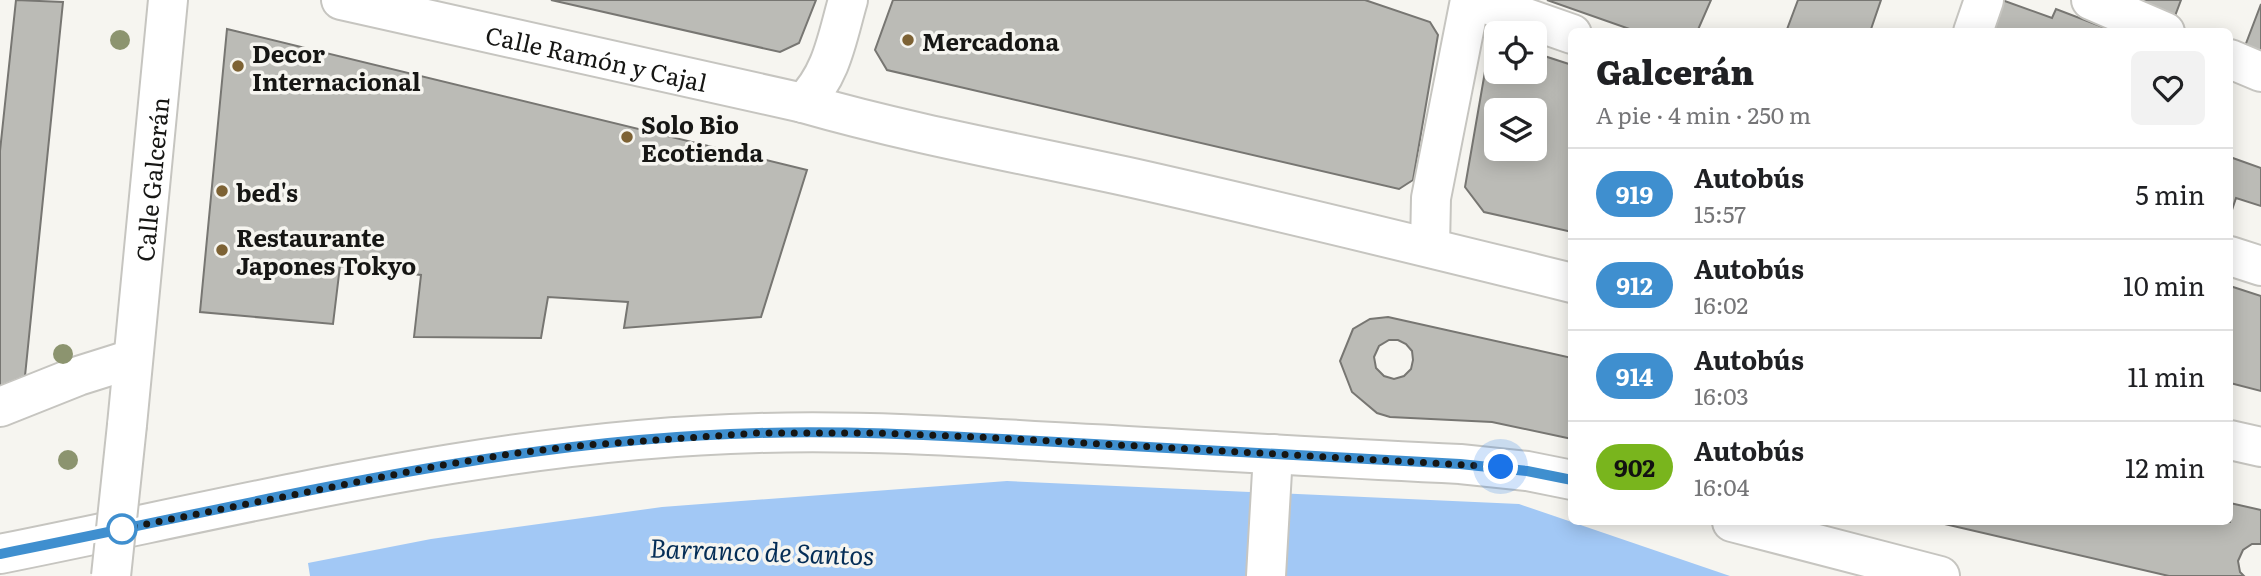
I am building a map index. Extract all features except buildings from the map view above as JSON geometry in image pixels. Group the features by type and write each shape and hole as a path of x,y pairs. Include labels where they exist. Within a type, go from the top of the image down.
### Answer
{"street":[{"name":"Calle Galcerán","path":"111,576 168,0"},
{"name":"Calle Ramón y Cajal","path":"341,0 1136,179 1568,282"},
{"path":"803,103 818,88 830,63 848,0"},
{"path":"1430,247 1432,198 1472,0 1568,33"},
{"path":"1974,28 1984,0"},
{"path":"2091,0 2156,28"},
{"path":"2233,60 2261,72"},
{"path":"2233,257 2261,266"},
{"path":"0,407 78,376 132,359"},
{"path":"0,554 432,467 523,453 649,439 758,433 873,433 1501,467 1568,480"},
{"path":"2233,441 2261,447"},
{"path":"1266,576 1273,454"},
{"path":"1744,525 1940,576"}],"water":[{"name":"Barranco de Santos","path":"1007,481 1519,504 1568,521 1568,525 1581,525 1730,576 310,576 308,563 431,539 662,507"}],"bus line":[{"name":"919","path":"0,554 432,467 510,454 649,439 758,433 980,437 1460,464 1501,467 1568,479"}],"place":[{"name":"Mercadona","path":"908,40"},
{"name":"Decor Internacional","path":"238,66"},
{"name":"Solo Bio Ecotienda","path":"627,137"},
{"name":"bed's","path":"222,191"},
{"name":"Restaurante Japones Tokyo","path":"222,250"}],"route":[{"path":"122,529 510,454 649,439 758,433 980,437 1501,467"}]}
